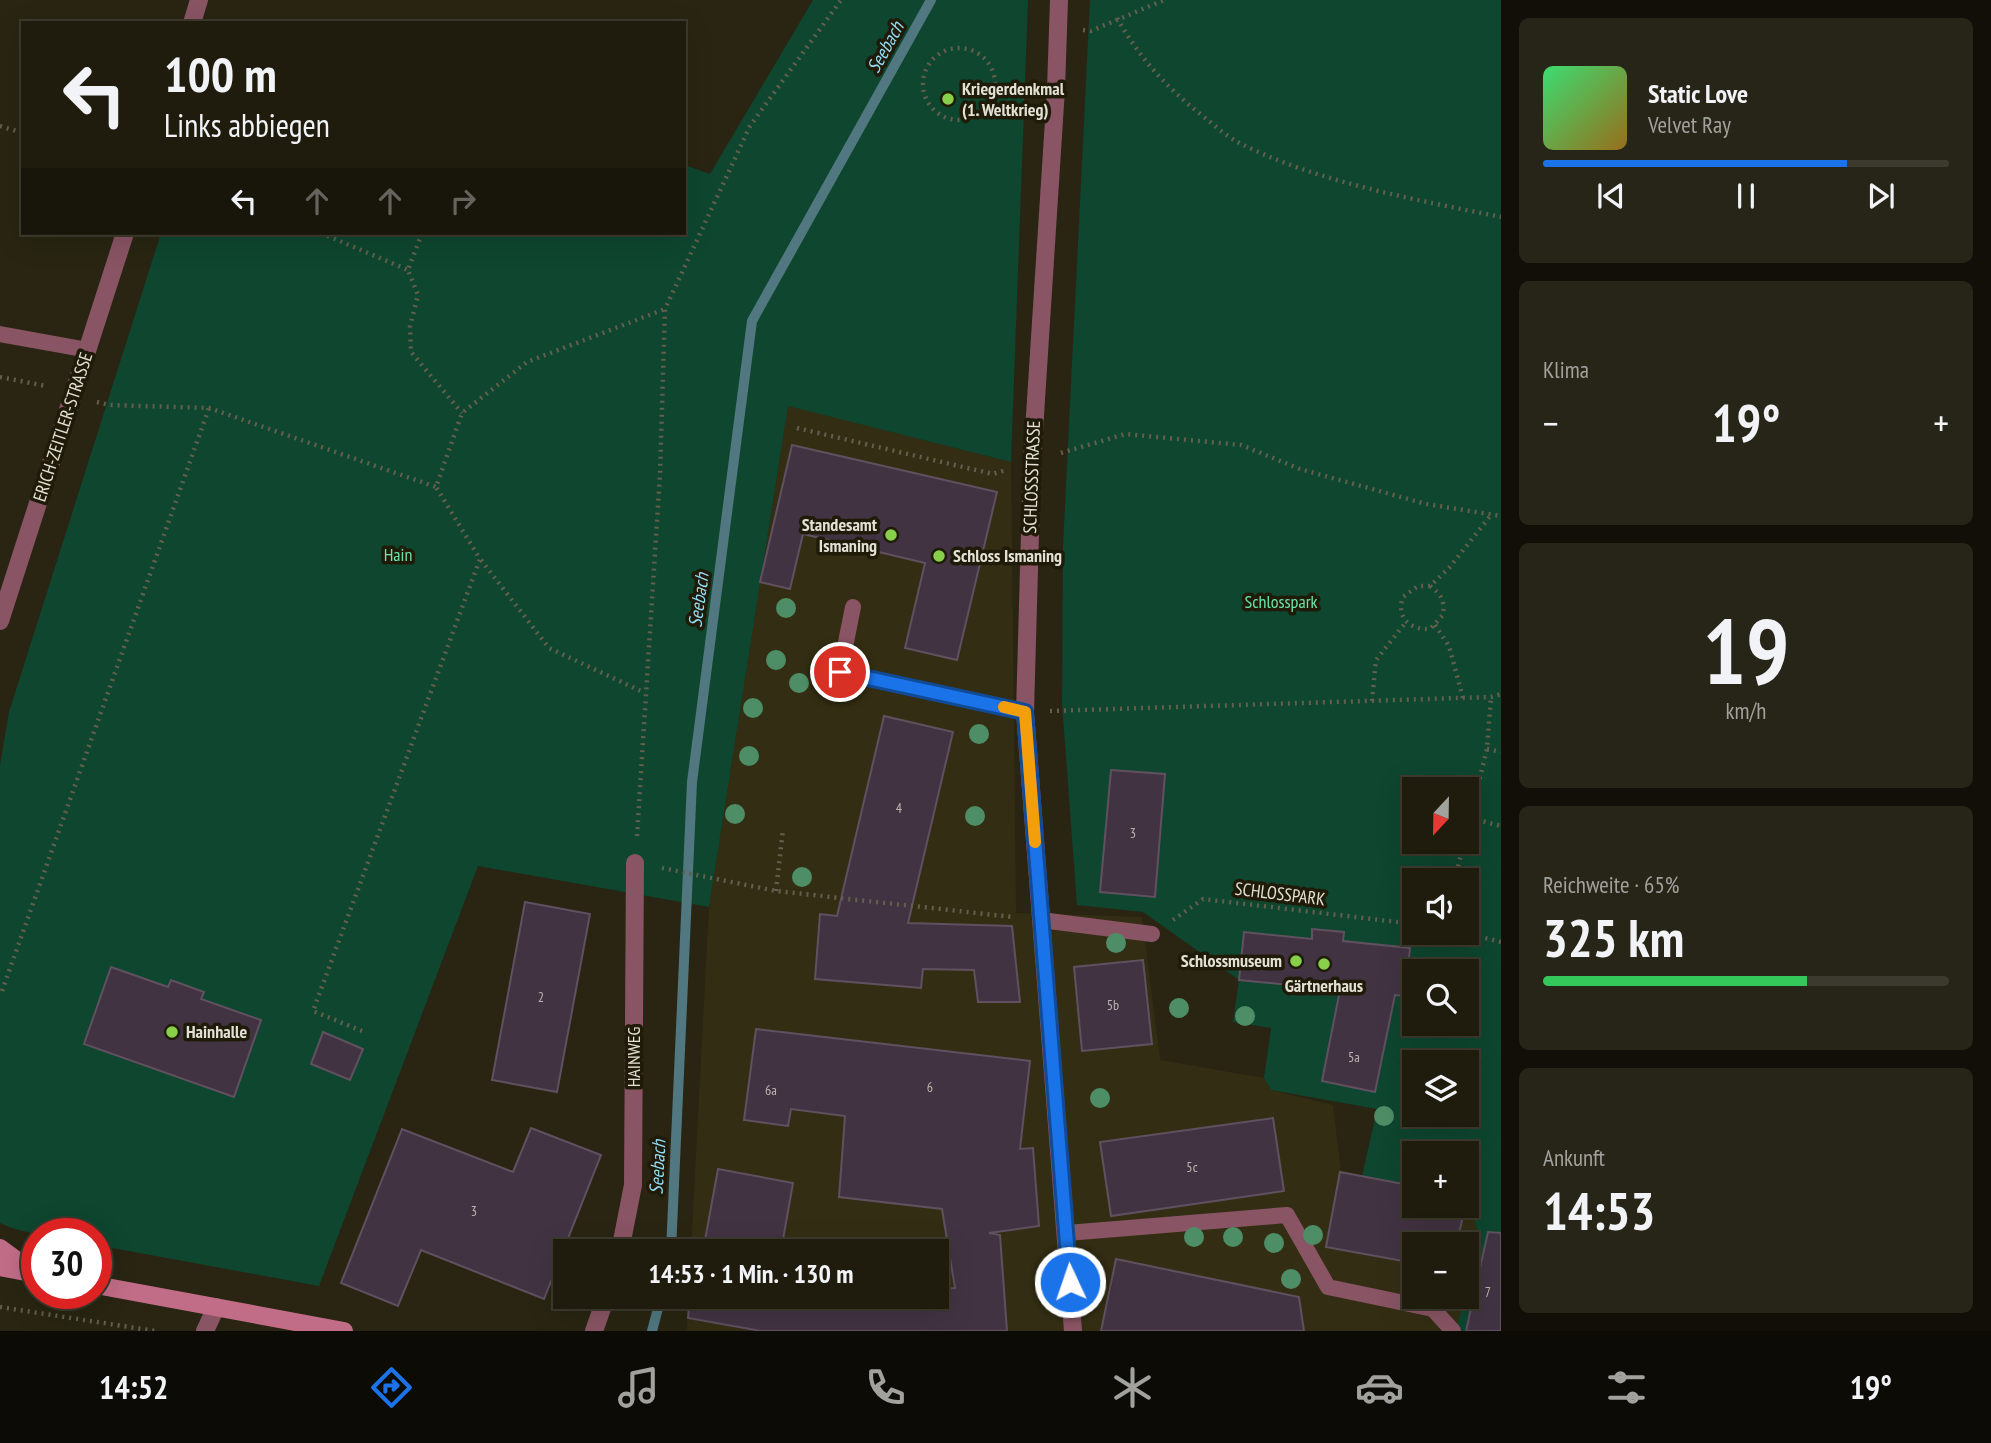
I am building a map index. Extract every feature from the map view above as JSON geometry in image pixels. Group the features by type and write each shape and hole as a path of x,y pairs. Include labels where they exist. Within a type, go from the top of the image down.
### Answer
{"main road":[{"path":"0,1248 21,1263"},
{"path":"0,1267 21,1270"},
{"path":"112,1287 344,1331"}],"street":[{"path":"193,21 199,0"},
{"name":"SCHLOSSSTRASSE","path":"1059,0 1032,462 1025,712 1073,1331"},
{"name":"ERICH-ZEITLER-STRASSE","path":"0,621 124,235"},
{"name":"HAINWEG","path":"622,1239 633,1185 635,863"},
{"path":"205,1331 216,1307"},
{"path":"594,1331 602,1309"}],"lane":[{"path":"0,334 88,350"},
{"path":"853,607 840,672 1025,712"},
{"path":"1041,920 1152,934"},
{"path":"1067,1233 1287,1215 1328,1287 1433,1309 1453,1331"}],"path":[{"path":"635,863 660,474 665,309 750,126 841,0"},
{"path":"1058,30 1091,31 1161,0"},
{"path":"1117,18 1137,53 1172,92 1233,140 1307,169 1380,191 1501,217"},
{"path":"967,48 988,62 995,85 993,97 978,114 957,120 945,117 928,103 923,80 926,69 942,52 967,48"},
{"path":"0,126 21,132"},
{"path":"326,235 408,270"},
{"path":"421,235 408,270 418,295 410,326 411,352 462,413"},
{"path":"436,487 462,413 527,362 665,309"},
{"path":"0,377 35,382 109,405 209,408 436,487 480,559 549,648 645,692"},
{"path":"2,991 209,408"},
{"path":"797,428 993,474"},
{"path":"1051,456 1125,434 1241,444 1300,469 1426,504 1501,516"},
{"path":"1430,586 1449,568 1492,515"},
{"path":"362,1031 313,1011 480,559"},
{"path":"1418,586 1430,586 1439,593 1444,604 1443,615 1435,625 1415,629 1406,622 1400,612 1403,597 1418,586"},
{"path":"1373,701 1376,660 1406,622"},
{"path":"1435,625 1449,646 1463,698"},
{"path":"1025,712 1491,697 1501,694"},
{"path":"1479,784 1488,749 1491,697"},
{"path":"1488,749 1501,752"},
{"path":"1479,820 1501,826"},
{"path":"776,891 783,829"},
{"path":"672,870 776,891 1041,920"},
{"name":"SCHLOSSPARK","path":"1152,934 1203,899 1402,923"},
{"path":"1479,936 1501,942"},
{"path":"0,1307 155,1331"}],"shaded area":[{"path":"788,405 1011,462 1016,913 1142,917 1160,1060 1264,1078 1271,1090 1333,1105 1341,1172 1402,1184 1402,1218 1479,1218 1479,1199 1501,1204 1501,1331 687,1331 688,1309 949,1309 949,1239 692,1239 709,907"}],"green space":[{"name":"Hain","path":"813,0 1028,0 1011,462 788,406 709,907 478,866 319,1286 112,1248 112,1218 21,1218 21,1230 0,1223 0,765 9,712 160,235 686,235 686,166 710,174"},
{"name":"Schlosspark","path":"1090,0 1501,0 1501,1331 1456,1331 1461,1309 1479,1309 1479,1232 1474,1218 1479,1218 1479,1141 1402,1141 1402,1184 1362,1176 1377,1109 1271,1090 1264,1078 1271,1028 1233,1022 1239,980 1143,912 1077,905 1062,704 1063,546"}],"building":[{"name":"Schloss Ismaning","path":"792,445 997,492 957,660 905,648 925,563 803,534 790,589 760,582"},
{"path":"884,716 953,732 908,923 1012,926 1020,1002 978,1002 974,970 923,969 921,988 815,979 820,914 837,916"},
{"path":"1111,770 1165,774 1155,897 1100,892"},
{"path":"525,902 590,914 557,1092 492,1080"},
{"name":"Gärtnerhaus","path":"1312,929 1344,932 1343,941 1410,948 1409,959 1402,959 1402,996 1395,995 1375,1092 1322,1081 1340,990 1239,980 1244,932 1312,939"},
{"path":"1143,960 1152,1044 1082,1051 1074,967"},
{"name":"Hainhalle","path":"111,967 168,987 171,980 204,992 201,999 261,1020 234,1097 84,1044"},
{"path":"756,1029 1030,1061 1020,1149 1033,1148 1039,1226 989,1233 1000,1235 1007,1331 761,1331 688,1318 689,1309 949,1309 949,1288 955,1288 942,1209 839,1197 845,1116 791,1109 788,1126 744,1120"},
{"path":"323,1032 363,1049 350,1080 311,1064"},
{"path":"1273,1118 1284,1191 1111,1216 1100,1142"},
{"path":"531,1128 601,1155 568,1239 553,1239 553,1276 544,1299 421,1250 398,1306 341,1283 402,1129 513,1172"},
{"path":"718,1169 793,1183 783,1239 705,1239"},
{"path":"1340,1172 1402,1184 1402,1218 1462,1218 1460,1232 1402,1232 1402,1261 1326,1247"},
{"path":"1488,1232 1501,1233 1501,1331 1466,1331 1471,1309 1479,1309 1479,1272"},
{"path":"1116,1259 1299,1297 1304,1331 1101,1331"}],"waterway":[{"name":"Seebach","path":"672,1239 692,782 752,321 931,0"},
{"name":"Seebach","path":"652,1331 658,1309"}],"slow traffic":[{"path":"1004,707 1025,712 1035,842"}],"place":[{"name":"Kriegerdenkmal (1. Weltkrieg)","path":"948,99"},
{"name":"Standesamt Ismaning","path":"891,535"},
{"name":"Schloss Ismaning","path":"939,556"},
{"name":"Schlossmuseum","path":"1296,961"},
{"name":"Gärtnerhaus","path":"1324,964"},
{"name":"Hainhalle","path":"172,1032"}],"route":[{"path":"840,672 1025,712 1070,1282"}]}
